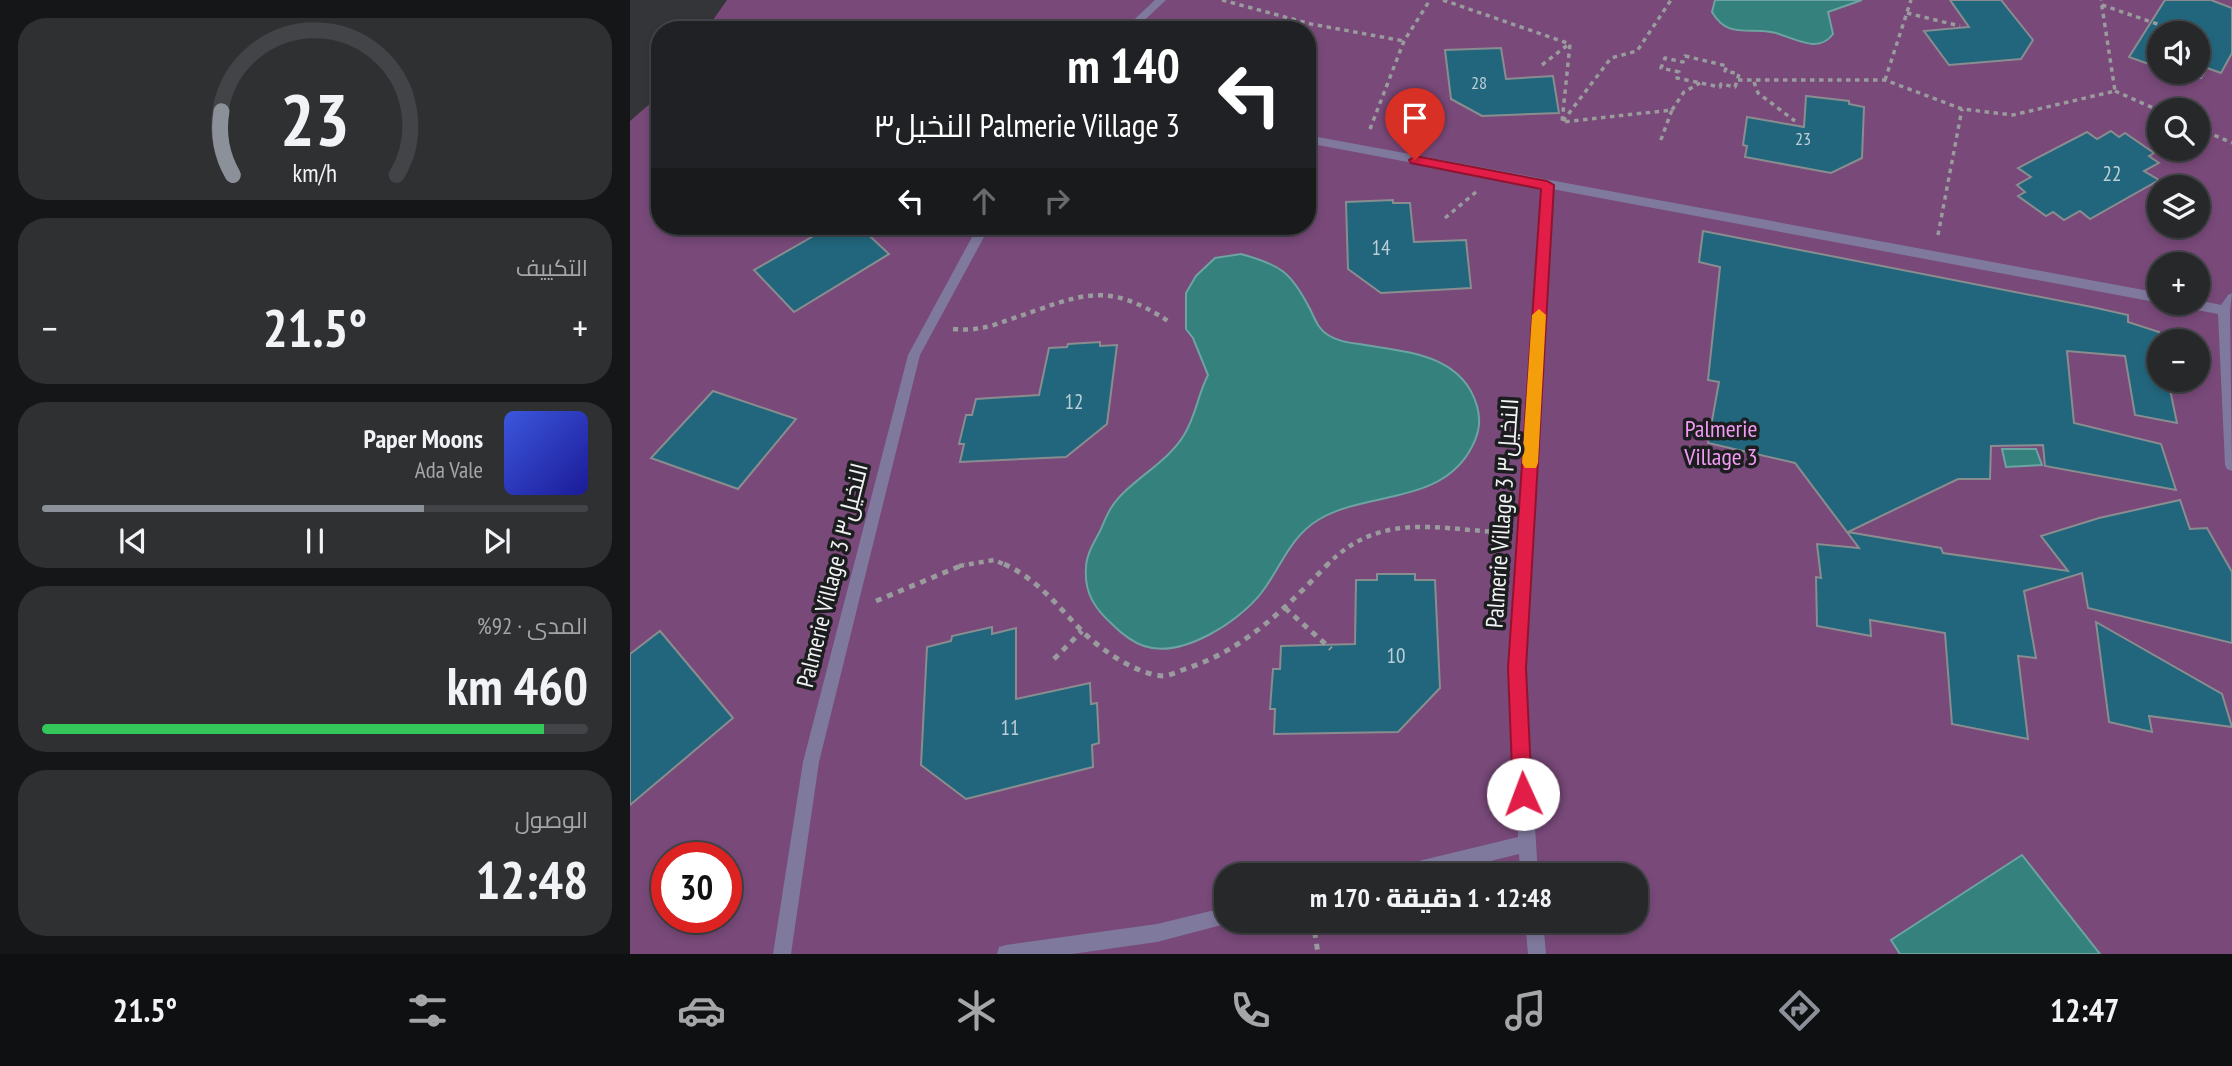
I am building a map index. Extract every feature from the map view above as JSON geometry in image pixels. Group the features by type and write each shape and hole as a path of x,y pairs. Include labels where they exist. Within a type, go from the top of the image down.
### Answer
{"street":[{"path":"1138,21 1161,0"},
{"path":"1316,141 2147,296"},
{"name":"Palmerie Village 3 النخيل٣","path":"1527,863 1517,668 1547,185"},
{"name":"Palmerie Village 3 النخيل٣","path":"782,954 811,762 846,614 914,355 979,235"},
{"path":"2210,304 2228,304 2232,464"},
{"path":"1447,863 1525,844"},
{"path":"1006,954 1157,933 1214,919"},
{"path":"1536,933 1538,954"}],"path":[{"path":"1222,0 1293,21"},
{"path":"1362,150 1404,41 1430,0"},
{"path":"1443,0 1570,44"},
{"path":"1562,122 1611,58 1637,51 1671,0"},
{"path":"1885,80 1911,0"},
{"path":"2115,91 2101,2 2151,21"},
{"path":"1907,12 1960,26"},
{"path":"1316,26 1404,41"},
{"path":"1542,65 1570,44"},
{"path":"1562,122 1570,44"},
{"path":"1685,56 1727,66 1725,71 1740,74 1735,87 1700,83 1677,78 1679,72 1661,68 1665,58 1683,62 1685,56"},
{"path":"1738,80 1885,80 1962,109 2013,115 2115,91 2147,105"},
{"path":"1754,82 1758,93 1795,121"},
{"path":"1660,142 1672,110 1684,92 1700,83"},
{"path":"1934,256 1962,109"},
{"path":"1562,122 1672,110"},
{"path":"2210,133 2232,143"},
{"path":"1446,218 1496,176"},
{"path":"928,328 976,331 1087,294 1122,297 1147,307 1171,323"},
{"path":"846,614 962,565 994,559 1021,572 1047,592 1082,631 1121,662 1164,676 1206,662 1251,638 1333,559 1369,534 1400,526 1497,532"},
{"path":"1285,608 1331,649"},
{"path":"1054,659 1082,631"},
{"path":"1315,933 1318,954"}],"green space":[{"name":"Palmerie Village 3","path":"727,0 2232,0 2232,954 630,954 630,121 651,103 651,235 1316,235 1316,21 712,21"}],"water":[{"path":"1715,0 1862,0 1828,12 1833,34 1827,40 1812,44 1771,32 1738,30 1724,26 1712,12"},
{"path":"1241,254 1275,266 1290,278 1319,327 1332,337 1429,358 1459,375 1469,388 1477,406 1478,430 1469,452 1455,469 1439,481 1400,495 1337,511 1308,527 1293,544 1262,592 1225,625 1209,635 1175,647 1159,649 1144,646 1123,634 1096,607 1087,585 1087,559 1118,498 1167,455 1184,435 1208,375 1193,338 1186,329 1186,293 1196,276 1215,258"},
{"path":"2002,449 2036,449 2042,465 2006,467"},
{"path":"2022,855 2100,954 1900,954 1891,940"}],"building":[{"path":"1950,0 2001,0 2033,40 2021,59 1949,65 1924,31 1969,27"},
{"path":"2165,0 2211,0 2232,8 2232,53 2221,73 2210,69 2210,21 2152,21"},
{"path":"2147,28 2147,63 2129,57"},
{"path":"1501,48 1506,79 1553,76 1559,113 1482,116 1451,99 1445,50"},
{"path":"1806,96 1849,101 1849,104 1864,107 1862,158 1831,173 1745,157 1747,146 1743,145 1747,117 1804,127"},
{"path":"2111,131 2119,137 2125,133 2147,148 2147,161 2159,163 2144,171 2151,175 2147,175 2147,187 2090,219 2080,211 2064,220 2053,212 2046,216 2018,196 2025,192 2017,185 2031,177 2018,168 2087,132 2097,139"},
{"path":"1393,200 1393,203 1410,203 1414,242 1466,240 1471,288 1381,293 1348,269 1346,202"},
{"path":"1703,231 2092,307 2128,315 2128,322 2150,329 2147,329 2147,392 2171,392 2177,423 2135,415 2125,356 2067,351 2074,423 2161,444 2176,490 2045,466 2043,445 1991,446 1990,479 1958,479 1848,532 1941,548 1943,553 2068,571 2041,536 2099,518 2180,500 2190,529 2207,528 2232,572 2232,643 2088,608 2082,573 2024,591 2036,658 2018,656 2028,739 1952,724 1945,633 1870,620 1871,636 1817,626 1816,577 1821,578 1817,544 1859,548 1795,463 1708,443 1719,382 1708,380 1720,267 1699,262"},
{"path":"815,235 869,235 889,254 794,312 754,270"},
{"path":"1100,342 1100,346 1117,345 1107,424 1066,457 960,462 964,444 959,444 966,415 972,415 976,399 1039,395 1049,348"},
{"path":"713,391 796,419 738,489 651,458"},
{"path":"1377,574 1415,574 1415,580 1435,580 1440,688 1398,732 1274,734 1275,709 1270,709 1273,669 1280,669 1281,646 1355,644 1356,580 1377,580"},
{"path":"2096,622 2222,694 2232,727 2149,716 2152,732 2109,722"},
{"path":"992,627 992,634 1016,628 1016,699 1090,683 1091,704 1097,703 1099,743 1092,745 1093,767 966,799 921,765 927,647 951,641 952,636"},
{"path":"660,631 733,718 630,805 630,654"}],"slow traffic":[{"path":"1530,463 1539,315"}],"route":[{"path":"1415,160 1547,185 1517,668 1523,794"}]}
